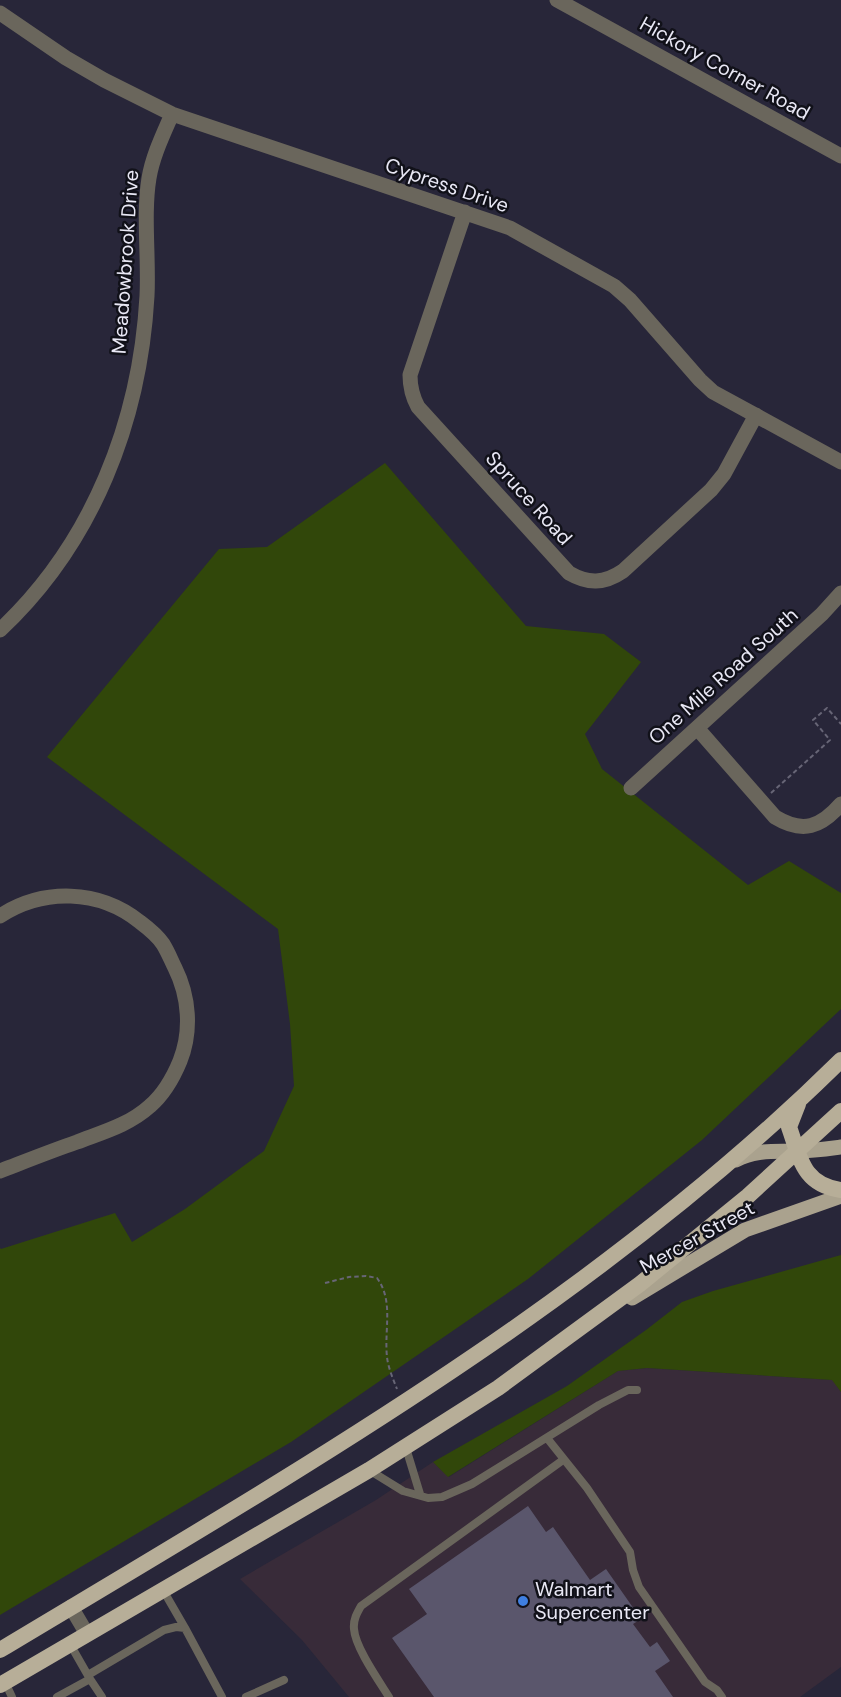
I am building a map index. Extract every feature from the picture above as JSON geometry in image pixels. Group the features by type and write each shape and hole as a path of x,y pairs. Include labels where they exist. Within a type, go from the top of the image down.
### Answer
{"highway":[{"path":"0,1650 319,1458 548,1305 660,1221 800,1100 841,1060"},
{"path":"800,1100 789,1127 802,1166 812,1179 829,1188 841,1190"},
{"path":"6,1688 70,1644 406,1448 498,1388 640,1284 748,1196 841,1111"}],"main road":[{"path":"722,1167 748,1154 766,1150 797,1151 841,1147"},
{"name":"Mercer Street","path":"581,1328 745,1230 841,1196"}],"street":[{"name":"Hickory Corner Road","path":"557,0 841,156"},
{"name":"Cypress Drive","path":"0,13 66,58 172,114 510,228 614,286 630,300 713,392 841,462"},
{"name":"Meadowbrook Drive","path":"0,630 37,590 76,536 107,476 122,437 134,397 146,317 149,177 155,155 172,114"},
{"name":"Spruce Road","path":"465,212 410,375 413,399 425,416 569,573 579,579 601,581 613,578 622,571 711,490 724,474 756,415"},
{"name":"One Mile Road South","path":"631,788 822,614 841,593"},
{"path":"696,728 775,817 786,824 809,826 820,823 831,816 841,804"},
{"path":"0,916 17,906 50,896 89,897 121,909 148,928 162,942 180,977 188,1017 183,1054 175,1073 165,1089 137,1117 122,1125 0,1171"},
{"path":"71,1607 87,1634"}],"lane":[{"path":"369,1470 403,1491 428,1497 442,1497 472,1484 609,1400 628,1390 637,1390"},
{"path":"547,1438 593,1497 630,1552 639,1587 705,1682 717,1690 722,1697"},
{"path":"406,1448 420,1494"},
{"path":"389,1697 366,1659 354,1631 355,1618 361,1606 563,1460"},
{"path":"163,1590 222,1697"},
{"path":"57,1697 165,1630 184,1628"},
{"path":"70,1644 102,1697"},
{"path":"246,1697 284,1680"}],"path":[{"path":"771,793 830,740 813,720 827,708 841,724"},
{"path":"326,1283 366,1276 377,1278 384,1287 387,1303 387,1359 403,1402"}],"shaded area":[{"path":"647,1368 833,1380 841,1392 841,1667 800,1697 349,1697 302,1640 240,1579 376,1500 433,1462 449,1477 618,1371"}],"green space":[{"path":"385,463 526,626 604,634 641,662 585,734 602,769 748,885 789,861 841,893 841,1009 702,1140 528,1279 291,1442 0,1615 0,1248 115,1213 132,1242 185,1209 264,1151 294,1086 290,1024 278,929 47,757 219,549 267,547"},
{"path":"841,1255 841,1392 832,1380 647,1368 618,1371 448,1477 433,1462 567,1386 682,1302"}],"building":[{"name":"Walmart Supercenter","path":"528,1506 546,1532 553,1527 590,1580 606,1569 641,1619 633,1624 650,1647 657,1642 670,1661 655,1671 673,1697 434,1697 392,1638 427,1614 409,1589"}],"place":[{"name":"Walmart Supercenter","path":"523,1601"}]}
